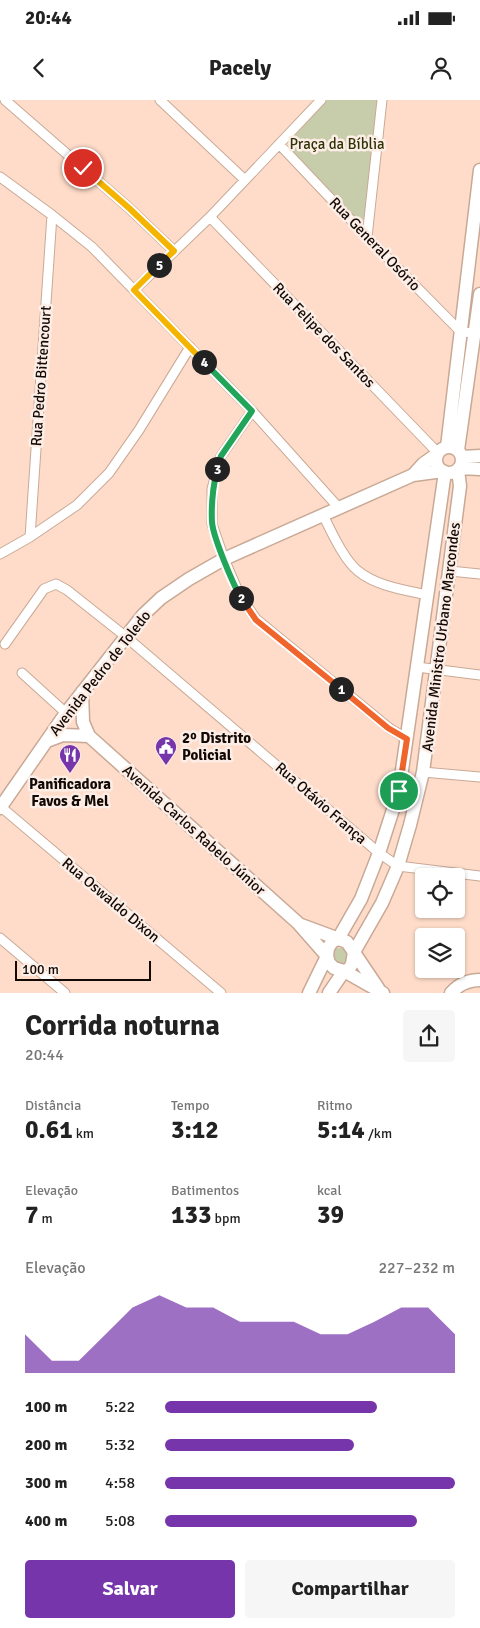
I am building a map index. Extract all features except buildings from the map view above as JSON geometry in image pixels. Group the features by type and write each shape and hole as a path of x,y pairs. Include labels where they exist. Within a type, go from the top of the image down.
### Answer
{"street":[{"path":"5,100 129,208 174,251"},
{"path":"160,100 245,180"},
{"path":"134,290 210,217 321,100"},
{"path":"367,237 382,100"},
{"name":"Rua General Osório","path":"279,144 461,332"},
{"name":"Avenida Ministro Urbano Marcondes","path":"330,993 344,971 349,969 352,964 354,952 382,903 398,866 423,772 460,486 451,457 461,332 478,213 480,170"},
{"path":"0,177 92,247 252,411 339,508"},
{"name":"Rua Pedro Bittencourt","path":"30,537 52,215"},
{"name":"Rua Felipe dos Santos","path":"210,217 451,457"},
{"name":"Avenida Ministro Urbano Marcondes","path":"451,457 479,316 480,294"},
{"path":"463,314 479,316"},
{"path":"461,332 475,333"},
{"path":"0,554 30,537 76,506 109,473 139,430 190,347"},
{"path":"252,411 221,456 212,489 212,524 224,559 240,596 256,620 388,728 407,739"},
{"path":"413,475 423,464 451,457 480,456"},
{"path":"451,457 471,470 480,469"},
{"path":"413,475 452,473 451,457"},
{"path":"444,472 436,462 451,457"},
{"name":"Avenida Ministro Urbano Marcondes","path":"309,993 327,956 328,948 332,942 338,939 361,899 379,853 399,791 444,472"},
{"name":"Avenida Pedro de Toledo","path":"0,808 82,692 143,615 161,598 224,559 413,475"},
{"path":"323,515 339,547 358,571 387,586 428,595"},
{"path":"450,571 480,574"},
{"name":"Rua Otávio França","path":"5,644 44,589 56,584 67,590 126,636 379,853 398,866"},
{"path":"417,668 480,675"},
{"path":"22,673 64,716"},
{"path":"47,741 63,735 84,732 82,692"},
{"name":"Avenida Carlos Rabelo Júnior","path":"64,716 298,923 327,956 329,963 334,968 344,971 382,992"},
{"path":"423,772 480,777"},
{"name":"Rua Oswaldo Dixon","path":"0,808 220,993"},
{"path":"398,866 480,876"},
{"name":"Avenida Carlos Rabelo Júnior","path":"298,923 347,942 382,992"},
{"path":"0,938 65,993"},
{"path":"451,993 455,988 470,980 480,980"}],"green space":[{"name":"Praça da Bíblia","path":"327,100 379,100 367,216 362,220 356,219 289,148 289,142"},
{"path":"337,948 343,948 348,953 346,962 337,964 332,959 332,953"}],"place":[{"name":"2º Distrito Policial","path":"166,766"},
{"name":"Panificadora Favos & Mel","path":"70,774"}],"route":[{"path":"83,168 174,251 134,290 252,411 221,456 212,489 212,524 224,559 240,596 256,620 388,728 407,739 399,791"}]}
